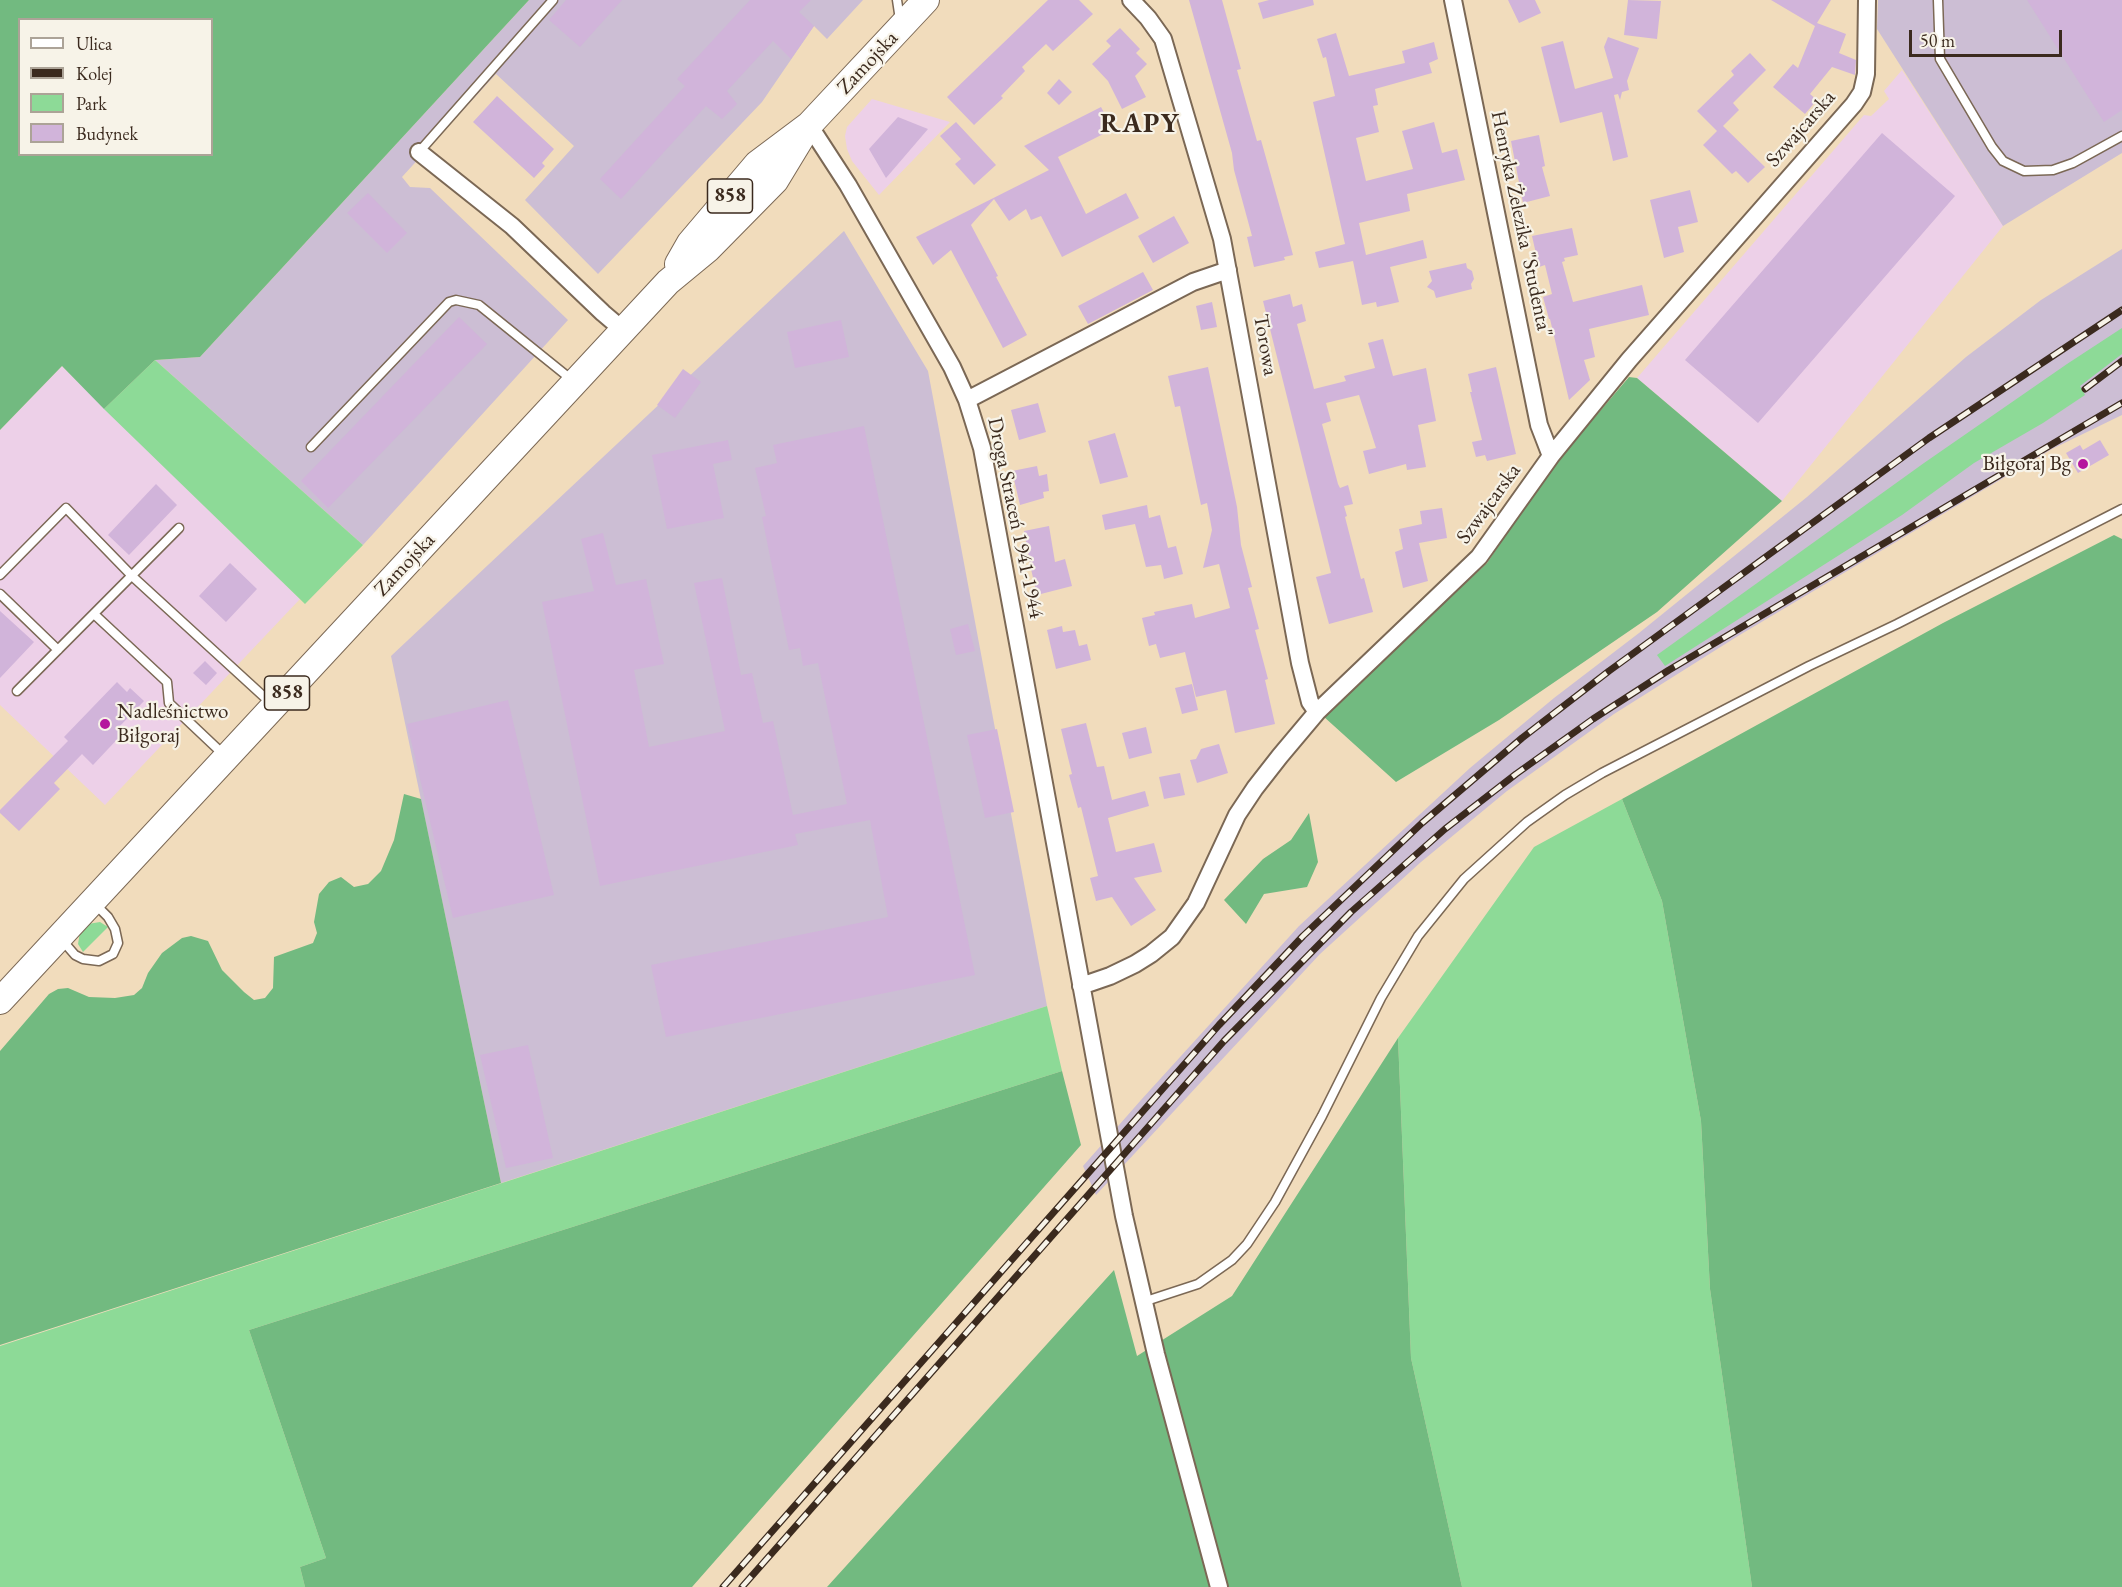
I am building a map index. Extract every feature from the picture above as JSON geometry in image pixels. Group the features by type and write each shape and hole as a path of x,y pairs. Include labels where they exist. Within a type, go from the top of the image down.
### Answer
{"main road":[{"name":"Zamojska","path":"93,902 668,282 708,249 775,181 809,125 926,0"},
{"name":"858","path":"0,1001 93,902"}],"street":[{"name":"Torowa","path":"1131,0 1157,30 1167,50 1222,239 1300,663 1308,695 1317,712"},
{"name":"Henryka Żelezika \"Studenta\"","path":"1453,0 1539,425 1551,456"},
{"name":"Szwajcarska","path":"1081,986 1135,964 1172,937 1196,903 1242,807 1317,712 1479,557 1551,456 1629,360 1854,105 1862,92 1866,74 1867,0"},
{"name":"Droga Straceń 1941-1944","path":"809,125 848,185 952,367 967,400 982,448 1124,1216 1143,1302 1219,1587"},
{"path":"419,152 512,226 623,330"},
{"path":"967,400 1193,282 1228,270"}],"lane":[{"path":"419,152 553,0"},
{"path":"897,0 901,27"},
{"path":"1938,0 1940,59 1992,147 2003,161 2024,171 2053,170 2073,163 2122,136"},
{"path":"311,447 449,302 456,300 479,305 574,382"},
{"path":"0,575 66,508 132,576 274,706"},
{"path":"1143,1302 1198,1284 1232,1260 1247,1244 1275,1202 1322,1116 1381,998 1418,936 1464,879 1527,822 1602,773 2122,509"},
{"path":"17,691 179,528"},
{"path":"0,594 58,650"},
{"path":"94,614 167,682 169,703 227,757"},
{"path":"59,938 75,955 83,959 99,961 113,954 118,943 115,929 108,917 93,902"}],"shaded area":[{"path":"529,0 863,0 827,39 814,26 762,102 598,274 525,200 574,146 496,74 402,177 410,187 430,188 568,320 363,545 155,360 200,357"},
{"path":"1878,0 2122,0 2122,153 2003,226 1877,29"},
{"path":"1902,70 2003,226 1782,501 1637,378 1864,115 1871,116 1889,99 1884,91"},
{"path":"872,99 950,122 879,195 852,161 845,136 847,127"},
{"path":"844,231 928,371 1047,1006 501,1183 391,656"},
{"path":"2122,249 2122,415 2052,449 1738,636 1614,714 1507,791 1421,862 1320,954 1096,1195 1083,1166 1299,926 1470,768 1554,698 1639,633 1807,497 1966,357 2041,300"},
{"path":"62,366 300,599 105,805 0,705 0,430"}],"green space":[{"path":"0,0 529,0 200,357 155,360 104,409 62,366 0,430"},
{"path":"2122,328 2122,354 2080,386 2085,395 2043,423 1974,463 1902,515 1665,666 1657,655 1924,463"},
{"path":"155,360 363,545 305,604 104,409"},
{"path":"1629,377 1637,378 1782,501 1657,612 1499,720 1396,782 1323,716 1487,563 1548,472"},
{"path":"2114,535 2122,539 2122,1587 1752,1587 1710,1289 1701,1121 1662,901 1622,799 1943,623"},
{"path":"404,794 421,799 501,1183 0,1345 0,1051 49,994 58,989 68,988 89,997 115,998 134,995 142,988 148,973 162,953 182,938 191,936 208,941 222,970 244,992 254,1000 265,998 273,988 274,957 313,943 317,933 314,922 319,894 329,882 341,877 354,887 368,884 381,871 394,840"},
{"path":"1622,799 1662,901 1701,1121 1710,1289 1752,1587 1462,1587 1411,1358 1398,1038 1534,847"},
{"path":"1309,813 1318,862 1307,887 1264,894 1246,924 1224,900 1263,859 1291,840"},
{"path":"100,922 108,927 83,952 78,944 80,932 88,924"},
{"path":"1047,1006 1062,1071 249,1330 326,1558 300,1567 305,1587 0,1587 0,1346"},
{"path":"1398,1038 1411,1358 1462,1587 827,1587 1114,1270 1137,1356 1232,1296"},
{"path":"1062,1071 1081,1145 692,1587 305,1587 300,1567 326,1558 249,1330"}],"building":[{"path":"566,0 622,0 580,47 549,20"},
{"path":"750,0 811,0 799,12 814,26 791,59 773,41 727,91 737,104 722,119 706,106 621,199 600,179 685,86 677,79"},
{"path":"1048,0 1079,0 1093,14 1053,51 1046,44 1022,67 1025,71 1001,96 1003,98 974,125 947,97"},
{"path":"1189,0 1222,0 1241,69 1237,70 1257,141 1261,140 1293,255 1284,257 1285,260 1254,267 1247,237 1252,236 1234,170 1232,153"},
{"path":"1269,0 1313,0 1314,5 1263,19 1258,3"},
{"path":"1508,0 1535,0 1541,13 1519,23"},
{"path":"1628,0 1661,1 1657,39 1624,35"},
{"path":"1771,0 1831,0 1817,23 1846,34 1839,53 1856,60 1855,75 1832,67 1810,94 1817,100 1805,114 1773,87 1793,64 1798,68 1815,26"},
{"path":"2027,0 2122,0 2122,110 2104,122"},
{"path":"1120,28 1140,49 1136,53 1147,64 1135,76 1146,97 1122,109 1108,81 1092,64 1111,46 1106,41"},
{"path":"1336,33 1349,76 1405,63 1402,51 1434,42 1438,59 1429,63 1432,73 1375,89 1378,105 1373,106 1379,132 1356,138 1366,181 1413,169 1402,131 1434,122 1442,153 1457,149 1465,180 1407,194 1410,211 1359,223 1366,255 1423,240 1427,258 1390,267 1399,302 1377,307 1376,302 1362,305 1353,261 1319,268 1315,252 1345,244 1313,102 1335,96 1326,57 1323,58 1317,39"},
{"path":"1608,37 1639,48 1627,81 1629,90 1622,92 1620,100 1618,94 1614,95 1628,157 1613,161 1602,112 1560,123 1541,47 1563,41 1575,89 1613,78 1604,47"},
{"path":"1750,53 1766,70 1733,103 1739,110 1723,126 1765,167 1748,183 1736,171 1732,174 1703,145 1717,131 1697,111 1734,75 1731,71"},
{"path":"1059,79 1072,92 1059,105 1047,93"},
{"path":"497,96 554,149 542,163 545,166 534,178 473,122"},
{"path":"1101,107 1113,129 1058,157 1086,214 1126,193 1139,218 1062,257 1041,216 1031,220 1026,209 1009,221 994,199 971,225 1027,335 1003,348 951,250 933,265 916,237 1049,170 1024,146"},
{"path":"898,117 928,129 886,178 869,149"},
{"path":"956,122 996,165 974,185 955,164 961,159 940,136"},
{"path":"1882,133 1955,196 1758,423 1685,360"},
{"path":"1539,135 1545,166 1542,167 1550,196 1523,203 1511,141"},
{"path":"1690,190 1698,222 1678,227 1684,252 1664,258 1650,200"},
{"path":"368,193 407,233 387,253 347,213"},
{"path":"1174,216 1189,243 1153,263 1138,236"},
{"path":"1572,228 1578,255 1564,258 1565,261 1562,262 1573,302 1642,285 1649,315 1589,329 1595,357 1584,360 1590,380 1569,400 1543,297 1552,294 1545,265 1539,267 1532,236"},
{"path":"1466,263 1474,279 1471,284 1472,289 1436,298 1434,291 1427,287 1432,281 1429,271"},
{"path":"1143,272 1153,290 1088,324 1078,306"},
{"path":"1290,294 1293,307 1302,304 1306,321 1297,324 1314,389 1346,381 1344,376 1375,368 1368,343 1383,339 1393,376 1426,368 1436,421 1418,425 1426,467 1407,470 1406,464 1369,474 1363,451 1376,448 1359,395 1326,403 1331,421 1322,424 1338,484 1340,488 1348,485 1353,504 1344,506 1347,516 1345,517 1361,579 1364,578 1373,612 1329,624 1316,577 1331,573 1263,301"},
{"path":"1212,302 1217,327 1201,330 1196,306"},
{"path":"459,317 487,344 328,508 301,481"},
{"path":"841,320 849,357 795,368 787,332"},
{"path":"1208,367 1237,507 1241,545 1252,587 1248,588 1259,629 1255,630 1268,679 1265,680 1275,724 1235,733 1226,690 1196,697 1185,652 1160,658 1156,644 1149,646 1142,618 1155,615 1154,612 1192,604 1195,618 1230,608 1219,564 1203,568 1212,530 1207,503 1201,505 1180,406 1175,407 1168,376"},
{"path":"1496,367 1516,454 1487,461 1485,455 1476,457 1472,442 1482,440 1468,374"},
{"path":"683,369 701,382 675,418 657,405"},
{"path":"1038,403 1046,432 1019,440 1011,410"},
{"path":"864,426 975,975 666,1037 651,965 888,917 870,820 795,834 798,845 600,886 542,602 594,591 581,539 603,533 616,585 646,579 664,664 634,670 649,747 725,731 694,583 722,578 741,675 752,673 763,723 773,721 793,815 847,804 818,663 803,666 800,648 789,650 762,517 766,516 755,468 777,463 773,445"},
{"path":"1115,433 1128,477 1100,484 1088,441"},
{"path":"728,440 732,460 713,464 724,518 667,529 652,455"},
{"name":"Biłgoraj Bg","path":"2100,440 2109,455 2078,473 2066,453 2080,445 2083,450"},
{"path":"1037,466 1039,476 1047,474 1049,491 1043,492 1044,498 1020,505 1012,471"},
{"path":"156,484 177,505 129,555 108,535"},
{"path":"1147,505 1149,518 1160,515 1168,548 1176,546 1183,574 1164,579 1161,565 1146,567 1135,524 1105,530 1102,515"},
{"path":"1442,508 1447,538 1419,543 1428,581 1403,588 1395,552 1403,549 1399,529 1422,524 1420,511"},
{"path":"1049,526 1055,562 1065,559 1072,586 1037,595 1024,531"},
{"path":"230,563 257,589 226,622 199,596"},
{"path":"0,611 34,642 0,678"},
{"path":"968,624 975,651 956,655 950,629"},
{"path":"1062,626 1063,632 1075,630 1079,646 1087,644 1091,660 1056,669 1047,630"},
{"path":"205,661 217,673 206,685 193,673"},
{"path":"117,682 127,692 130,688 144,701 119,727 124,732 93,765 82,754 54,783 60,789 19,831 0,813 0,810 68,741 64,737"},
{"path":"1192,684 1198,710 1182,714 1175,688"},
{"path":"508,700 554,895 453,918 407,724"},
{"path":"1086,723 1097,767 1104,766 1112,800 1145,791 1149,806 1108,818 1116,852 1154,843 1162,872 1134,878 1156,910 1131,926 1112,897 1096,901 1090,878 1098,876 1081,807 1078,808 1069,775 1072,774 1061,729"},
{"path":"1146,727 1152,753 1129,759 1122,733"},
{"path":"997,729 1014,812 985,818 967,735"},
{"path":"1219,744 1228,773 1197,783 1190,760 1196,759 1201,749"},
{"path":"1180,773 1185,795 1164,799 1159,777"},
{"path":"528,1045 553,1158 506,1168 480,1055"}],"railway":[{"path":"723,1587 1219,1025 1303,936 1422,823 1522,738 1609,671 1929,438 2122,310"},
{"path":"2085,389 2122,361"},
{"path":"742,1587 1224,1041 1351,912 1445,829 1593,719 1669,670 2122,403"}],"place":[{"name":"Biłgoraj Bg","path":"2083,464"},
{"name":"Nadleśnictwo Biłgoraj","path":"105,724"}],"district":[{"name":"RAPY","path":"1140,125"}]}
